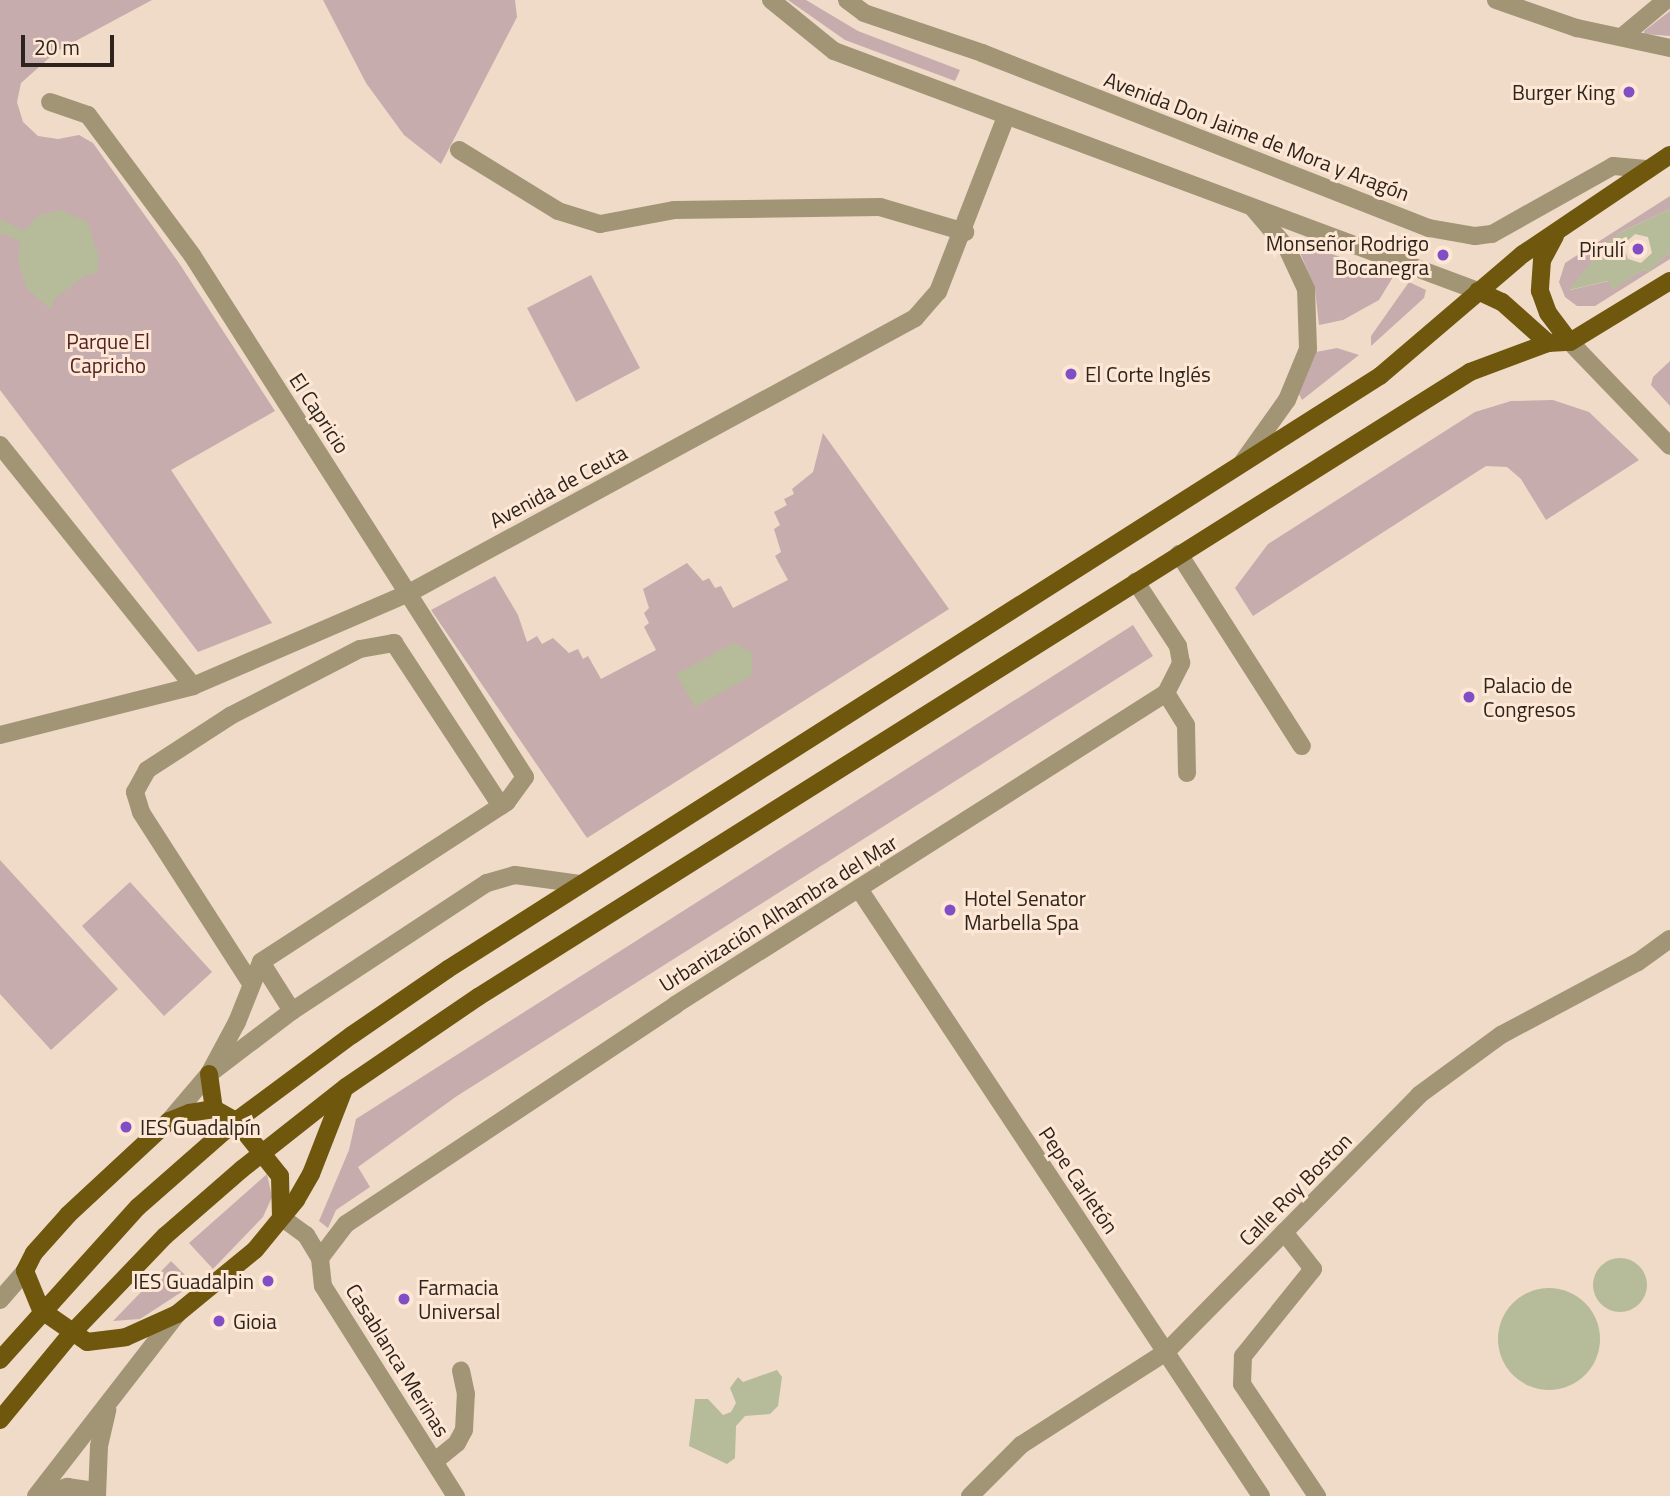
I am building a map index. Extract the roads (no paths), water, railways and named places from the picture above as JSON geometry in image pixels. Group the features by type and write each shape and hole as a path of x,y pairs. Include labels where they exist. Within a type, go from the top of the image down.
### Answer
{"main road":[{"path":"0,1360 41,1311 138,1207 236,1121 448,969 1380,376 1478,291 1562,227 1670,155"},
{"path":"1562,227 1548,247 1539,275 1548,313 1570,342"},
{"path":"0,1420 71,1334 165,1236 263,1152 346,1087 478,997 1469,372 1548,343 1570,342 1670,281"},
{"path":"1478,291 1502,302 1548,343"},
{"path":"1548,313 1576,324 1613,316"},
{"path":"209,1074 214,1109"},
{"path":"281,1217 280,1176 236,1121 214,1109 169,1121 46,1237 25,1271 41,1311 71,1334 87,1342 106,1342 177,1314 237,1267 281,1217 311,1174 346,1087"}],"street":[{"path":"771,0 834,51 1478,291"},
{"name":"Avenida Don Jaime de Mora y Aragón","path":"846,0 864,13 982,53 1429,228 1475,236 1492,234 1613,166 1649,169"},
{"path":"1496,0 1577,28 1670,48"},
{"path":"1623,36 1666,0"},
{"name":"El Capricio","path":"50,102 88,115 192,255 525,776 501,806"},
{"name":"Avenida de Ceuta","path":"0,735 192,686 408,593 915,318 938,292 965,232 1006,117"},
{"path":"459,150 558,211 600,224 674,210 880,207 965,232"},
{"path":"1241,466 1287,400 1308,349 1306,289 1287,247 1253,208"},
{"path":"1570,342 1670,446"},
{"path":"0,445 192,686"},
{"path":"1179,554 1302,746"},
{"path":"1136,582 1178,646 1181,663 1166,693 1186,725 1187,773"},
{"path":"169,1121 209,1074 237,1022 250,982 261,962 501,806 394,643 359,649 230,716 147,769 135,792 141,812 250,982"},
{"name":"Urbanización Alhambra del Mar","path":"320,1258 346,1224 859,889 1166,693"},
{"path":"209,1074 292,1011 487,883 514,875 581,884"},
{"name":"Pepe Carletón","path":"859,889 1261,1496"},
{"name":"Calle Roy Boston","path":"970,1496 1021,1445 1166,1352 1419,1095 1501,1035 1638,962 1670,939"},
{"path":"261,962 292,1011"},
{"name":"Casablanca Merinas","path":"281,1217 306,1235 320,1258 323,1286 456,1496"},
{"path":"1284,1232 1313,1269 1243,1356 1242,1384 1317,1496"},
{"path":"0,1300 25,1271"},
{"path":"36,1496 108,1407 177,1314"},
{"path":"435,1461 457,1443 464,1430 466,1394 461,1371"},
{"path":"42,1496 67,1487 96,1494 108,1407"}],"place":[{"name":"Burger King","path":"1629,92"},
{"name":"Pirulí","path":"1638,249"},
{"name":"Monseñor Rodrigo Bocanegra","path":"1443,255"},
{"name":"El Corte Inglés","path":"1071,374"},
{"name":"Palacio de Congresos","path":"1469,697"},
{"name":"Hotel Senator Marbella Spa","path":"950,910"},
{"name":"IES Guadalpín","path":"126,1127"},
{"name":"IES Guadalpin","path":"268,1281"},
{"name":"Farmacia Universal","path":"404,1299"},
{"name":"Gioia","path":"219,1321"}],"park label":[{"name":"Parque El Capricho","path":"108,353"}]}
